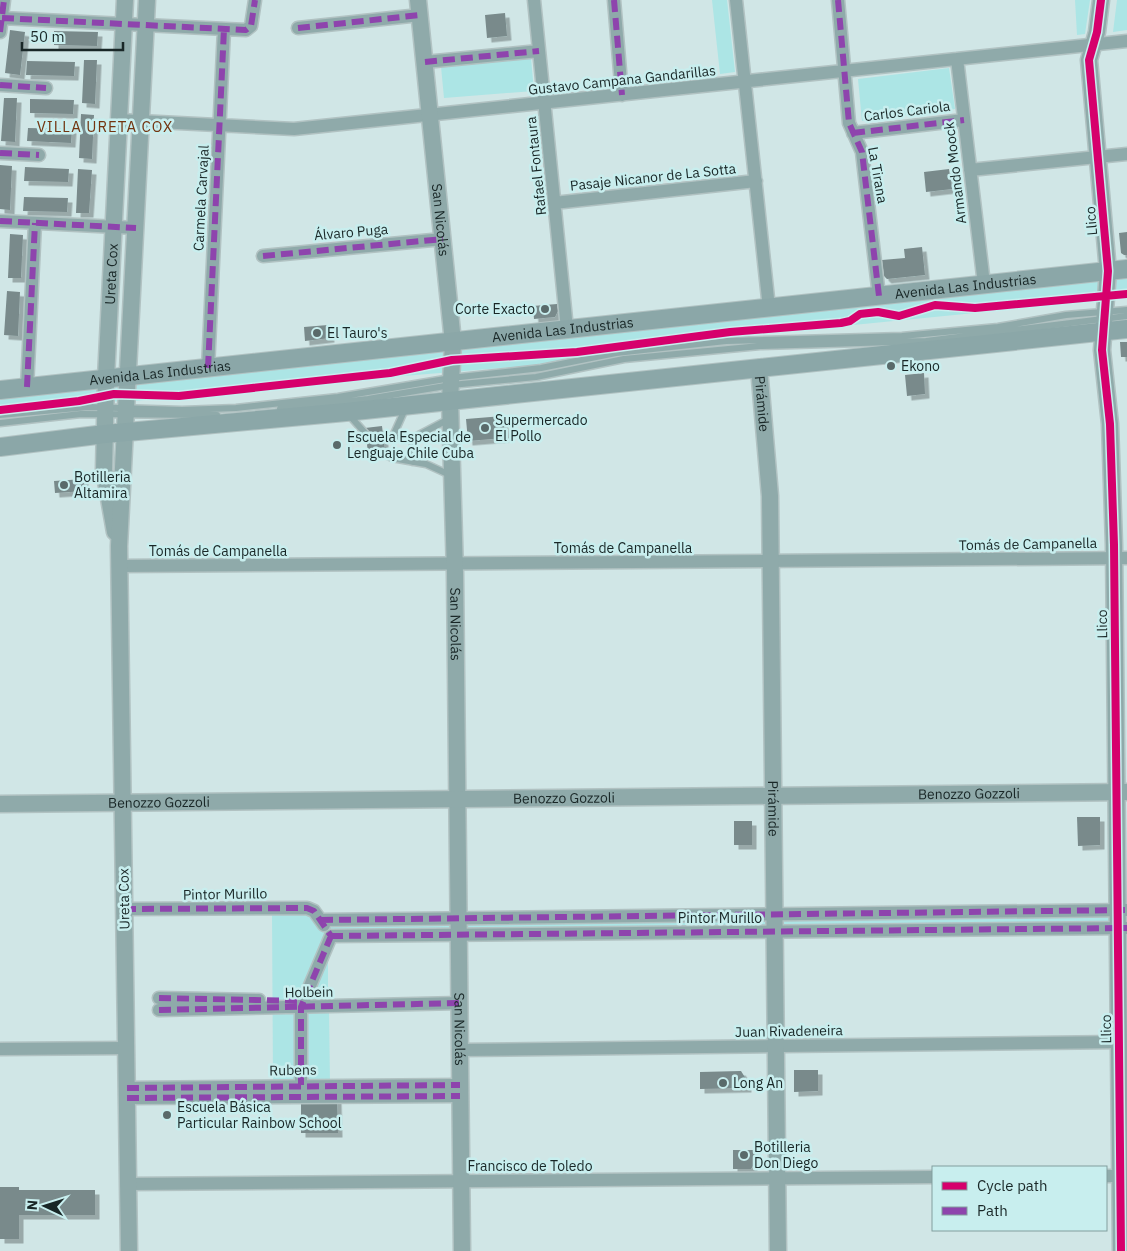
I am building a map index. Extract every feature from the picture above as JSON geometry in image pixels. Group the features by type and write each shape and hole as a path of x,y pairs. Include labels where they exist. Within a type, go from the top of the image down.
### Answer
{"main road":[{"name":"Avenida Las Industrias","path":"0,390 1127,269"},
{"path":"0,447 105,434 406,406 450,396 759,368 1103,320 1127,330"}],"street":[{"path":"0,32 4,0"},
{"name":"Ureta Cox","path":"119,546 105,487 105,410 125,0"},
{"name":"Ureta Cox","path":"129,1251 119,546 146,0"},
{"path":"2,18 224,29 249,28 252,23 255,0"},
{"name":"Rafael Fontaura","path":"534,0 567,329"},
{"path":"614,0 622,95"},
{"path":"736,0 769,308"},
{"name":"La Tirana","path":"838,0 849,123 862,152 880,296"},
{"name":"Llico","path":"1101,0 1089,67 1108,271 1103,320 1120,558 1123,994 1119,1042 1123,1081 1118,1176 1121,1251"},
{"path":"298,28 419,8"},
{"name":"San Nicolás","path":"419,8 453,342 450,396 455,564 462,1251"},
{"name":"Carmela Carvajal","path":"208,368 224,29"},
{"name":"Gustavo Campana Gandarillas","path":"119,120 287,129 544,104 1127,41"},
{"path":"425,62 539,51"},
{"name":"Armando Moock","path":"957,59 984,284"},
{"path":"0,85 46,88"},
{"name":"Carlos Cariola","path":"853,133 964,120"},
{"path":"0,153 39,155"},
{"path":"970,170 1127,154"},
{"name":"Pasaje Nicanor de La Sotta","path":"554,203 756,181"},
{"path":"0,221 136,228"},
{"path":"27,387 35,223"},
{"name":"Álvaro Puga","path":"263,256 443,239"},
{"name":"Pirámide","path":"759,368 769,468 778,1251"},
{"name":"Tomás de Campanella","path":"119,566 1120,558"},
{"name":"Benozzo Gozzoli","path":"0,804 1122,792"},
{"name":"Pintor Murillo","path":"124,909 307,908 314,911 331,936 459,926 774,914 1122,910"},
{"name":"Pintor Murillo","path":"321,920 459,926 774,933 1122,928"},
{"path":"301,1085 302,1004 331,936"},
{"name":"Holbein","path":"159,1004 460,1003"},
{"name":"Juan Rivadeneira","path":"460,1050 1119,1042"},
{"path":"0,1050 126,1048"},
{"name":"Rubens","path":"127,1093 301,1085 460,1091"},
{"name":"Rubens","path":"127,1093 460,1091"},
{"name":"Francisco de Toledo","path":"128,1184 932,1177"}],"lane":[{"path":"1103,320 1127,310"},
{"path":"0,416 58,409 126,411 180,416 234,414 358,400 450,396 541,368 616,353 726,341 887,337 1103,320 1127,316"},
{"path":"413,462 413,438 450,396"},
{"path":"393,436 406,406"},
{"path":"0,423 105,410"},
{"path":"346,412 366,434"},
{"path":"383,437 413,438"},
{"path":"380,452 392,458 426,464 452,476"}],"shaded area":[{"path":"712,0 727,0 735,72 720,74"},
{"path":"1075,0 1090,0 1085,34 1077,35"},
{"path":"1117,0 1127,0 1127,30 1113,32"},
{"path":"530,47 534,91 444,98 440,56"},
{"path":"949,68 955,109 862,121 858,79"},
{"path":"1127,275 1127,298 620,348 596,351 549,364 234,390 136,401 55,403 0,412 0,395"},
{"path":"272,912 310,913 329,937 297,1003 299,1082 273,1083"},
{"path":"1127,914 1127,924 333,933 330,927 333,925"},
{"path":"328,953 328,1000 307,1000"},
{"path":"329,1010 330,1083 307,1083 306,1011"}],"building":[{"path":"505,13 507,36 487,38 485,15"},
{"path":"10,30 25,32 20,75 5,73"},
{"path":"54,31 98,32 97,46 54,45"},
{"path":"84,60 97,60 95,104 82,103"},
{"path":"27,61 75,62 74,76 26,75"},
{"path":"4,98 17,98 15,142 1,141"},
{"path":"30,99 74,100 73,114 30,113"},
{"path":"81,114 94,115 92,159 79,158"},
{"path":"28,128 72,129 71,143 27,141"},
{"path":"0,165 12,166 10,210 0,209"},
{"path":"25,167 69,169 68,182 24,181"},
{"path":"78,169 92,170 89,213 76,213"},
{"path":"949,169 952,189 926,192 924,172"},
{"path":"24,197 68,198 67,212 23,211"},
{"path":"1127,232 1127,255 1124,255 1121,253 1119,233"},
{"path":"10,234 23,235 21,278 8,278"},
{"path":"922,247 925,275 887,279 884,276 882,260 905,258 904,249"},
{"path":"7,291 20,292 18,336 4,335"},
{"name":"Corte Exacto","path":"557,304 558,311 555,317 534,319 533,306"},
{"name":"El Tauro's","path":"328,325 330,338 305,341 304,327"},
{"path":"1120,342 1127,342 1127,357 1121,357"},
{"path":"924,373 925,394 907,396 905,375"},
{"name":"Supermercado El Pollo","path":"503,416 505,438 468,441 466,419"},
{"path":"382,426 385,451 368,453 365,428"},
{"path":"84,479 85,491 55,493 54,481"},
{"path":"1077,817 1100,817 1100,845 1078,846"},
{"path":"734,821 752,821 752,845 734,845"},
{"path":"794,1070 818,1070 818,1091 794,1092"},
{"name":"Long An","path":"741,1071 746,1079 747,1088 700,1089 700,1072"},
{"path":"301,1097 337,1097 338,1133 301,1133"},
{"name":"Botilleria Don Diego","path":"733,1150 755,1150 756,1161 751,1169 733,1169"},
{"path":"0,1187 19,1187 19,1190 95,1190 95,1215 19,1215 19,1239 0,1239"}],"marked path":[{"path":"0,32 4,0"},
{"path":"2,18 246,30 251,26 255,0"},
{"path":"614,0 622,95"},
{"path":"838,0 849,123 862,152 879,296"},
{"path":"298,28 420,15"},
{"path":"208,368 224,29"},
{"path":"425,62 539,51"},
{"path":"0,85 46,88"},
{"path":"853,133 964,120"},
{"path":"0,153 39,155"},
{"path":"0,221 136,228"},
{"path":"27,387 35,223"},
{"path":"263,256 443,239"},
{"path":"124,909 307,908 314,911 331,936"},
{"path":"321,920 1127,910"},
{"path":"331,936 1127,928"},
{"path":"301,1085 301,1007 331,936"},
{"path":"159,998 303,1001"},
{"path":"159,1010 460,1003"},
{"path":"127,1088 460,1085"},
{"path":"127,1098 460,1096"}],"cycle path":[{"path":"1101,0 1097,32 1089,60 1108,271 1102,350 1110,424 1114,545 1121,1251"},
{"path":"0,410 79,401 114,394 179,396 390,373 452,360 577,352 730,332 841,323 850,321 860,314 878,312 899,316 935,305 975,308 1127,294"}],"place":[{"name":"Corte Exacto","path":"545,309"},
{"name":"El Tauro's","path":"317,333"},
{"name":"Ekono","path":"891,366"},
{"name":"Supermercado El Pollo","path":"485,428"},
{"name":"Escuela Especial de Lenguaje Chile Cuba","path":"337,445"},
{"name":"Botilleria Altamira","path":"64,485"},
{"name":"Long An","path":"723,1083"},
{"name":"Escuela Básica Particular Rainbow School","path":"167,1115"},
{"name":"Botilleria Don Diego","path":"744,1155"}],"district":[{"name":"VILLA URETA COX","path":"105,126"}]}
